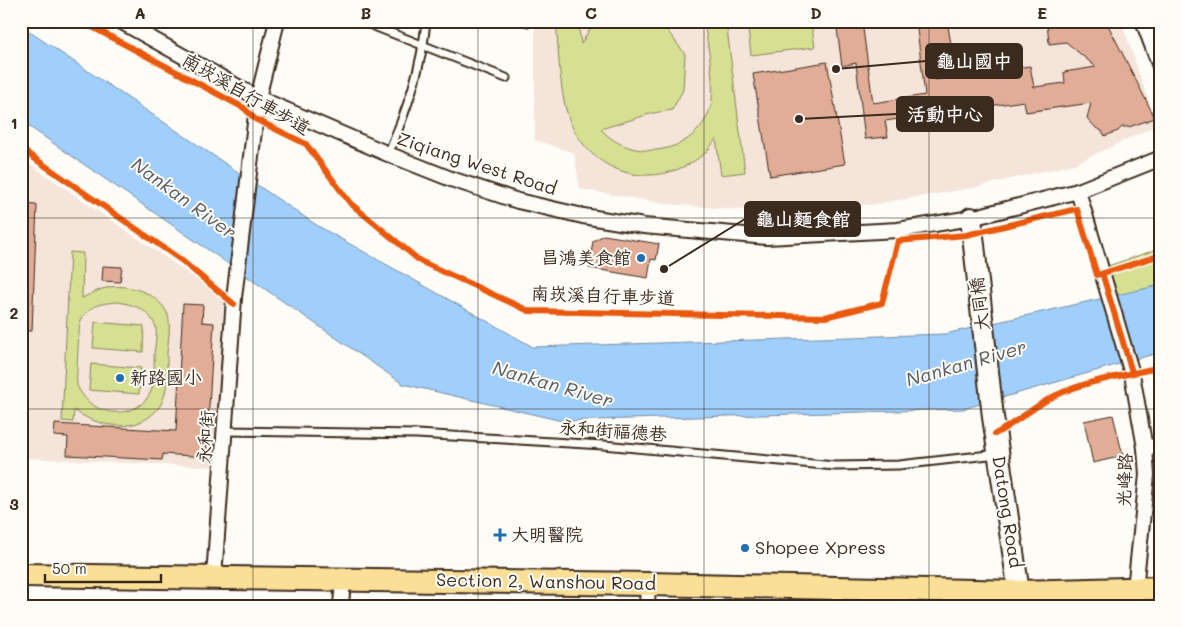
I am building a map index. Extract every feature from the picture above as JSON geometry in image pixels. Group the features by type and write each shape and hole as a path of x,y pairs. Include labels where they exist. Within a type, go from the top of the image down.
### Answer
{"main road":[{"name":"Section 2, Wanshou Road","path":"21,575 343,579 647,595 1020,599 1161,588"}],"street":[{"name":"Ziqiang West Road","path":"120,21 258,98 451,179 518,201 583,216 644,226 768,237 898,230 971,218 1078,191 1161,158"},
{"path":"258,98 277,21"},
{"path":"1143,21 1161,69"},
{"name":"永和街","path":"214,577 234,298 258,98"},
{"name":"光峰路","path":"1078,191 1132,372 1146,448 1147,475 1135,589"},
{"name":"大同橋","path":"971,218 993,417"},
{"name":"Datong Road","path":"993,417 1020,599"},
{"path":"1146,448 1161,445"},
{"path":"341,606 343,579"}],"lane":[{"path":"362,21 506,78"},
{"path":"388,154 405,114 424,46 426,21"},
{"name":"永和街福德巷","path":"225,430 417,434 593,444 835,466 899,465 998,454"}],"shaded area":[{"path":"535,21 1121,21 1157,125 1074,164 972,188 869,205 743,210 667,204 580,189 574,153 535,140"},
{"name":"新路國小","path":"21,158 224,298 215,467 21,458"}],"green space":[{"path":"556,21 578,21 581,44 595,21 660,21 685,54 683,90 672,110 653,113 601,129 614,140 629,147 645,150 677,145 691,136 702,125 712,100 711,66 704,21 726,21 745,172 721,175 716,139 704,154 687,165 669,172 651,175 633,174 616,169 600,160 586,147 569,119 560,77"},
{"path":"747,21 811,21 815,47 751,55"},
{"path":"1161,248 1161,285 1118,296 1108,266"},
{"path":"70,252 83,253 82,298 110,287 127,287 152,296 164,308 168,315 169,324 166,387 160,406 152,415 130,425 106,424 95,421 74,410 73,422 62,421","holes":["113,302 135,306 146,312 154,322 156,328 154,381 149,396 141,404 121,412 110,412 99,409 90,403 78,386 77,363 80,323 86,313 96,306"]},
{"path":"95,322 144,326 143,352 93,348"},
{"path":"91,364 141,368 139,394 89,390"}],"water":[{"name":"Nankan River","path":"21,26 318,226 533,347 945,334 1161,285 1161,352 963,409 562,421 403,384 21,121"}],"building":[{"path":"836,21 862,21 873,103 925,95 916,21 947,21 951,44 930,47 935,80 1030,66 1034,87 1065,83 1064,72 1096,67 1066,42 1049,44 1047,21 1106,21 1155,118 1129,127 1122,127 1118,131 1105,136 1087,118 1091,103 1026,112 1024,101 885,121 888,137 865,139 856,63 842,66"},
{"path":"827,62 845,164 770,176 753,74"},
{"path":"21,204 37,205 32,331 21,331"},
{"path":"604,235 659,244 656,260 651,259 648,278 589,268 593,241"},
{"path":"103,266 122,267 120,282 102,281"},
{"path":"183,304 203,305 202,322 214,323 206,457 163,454 162,460 67,455 68,437 54,436 55,424 176,431"},
{"path":"1113,415 1123,456 1093,463 1084,421"}],"cycle path":[{"name":"南崁溪自行車步道","path":"81,21 244,108 255,119 306,144 350,203 420,261 529,311 825,317 882,303 898,241 966,235 1077,209 1097,275 1161,255"},
{"path":"21,149 181,260 234,304"},
{"path":"1103,276 1132,372"},
{"path":"995,434 1060,393 1102,380 1161,367"}],"place":[{"name":"龜山國中","path":"836,69"},
{"name":"活動中心","path":"799,119"},
{"name":"昌鴻美食館","path":"641,258"},
{"name":"龜山麵食館","path":"664,269"},
{"name":"新路國小","path":"120,378"},
{"name":"大明醫院","path":"500,535"},
{"name":"Shopee Xpress","path":"745,548"}]}
